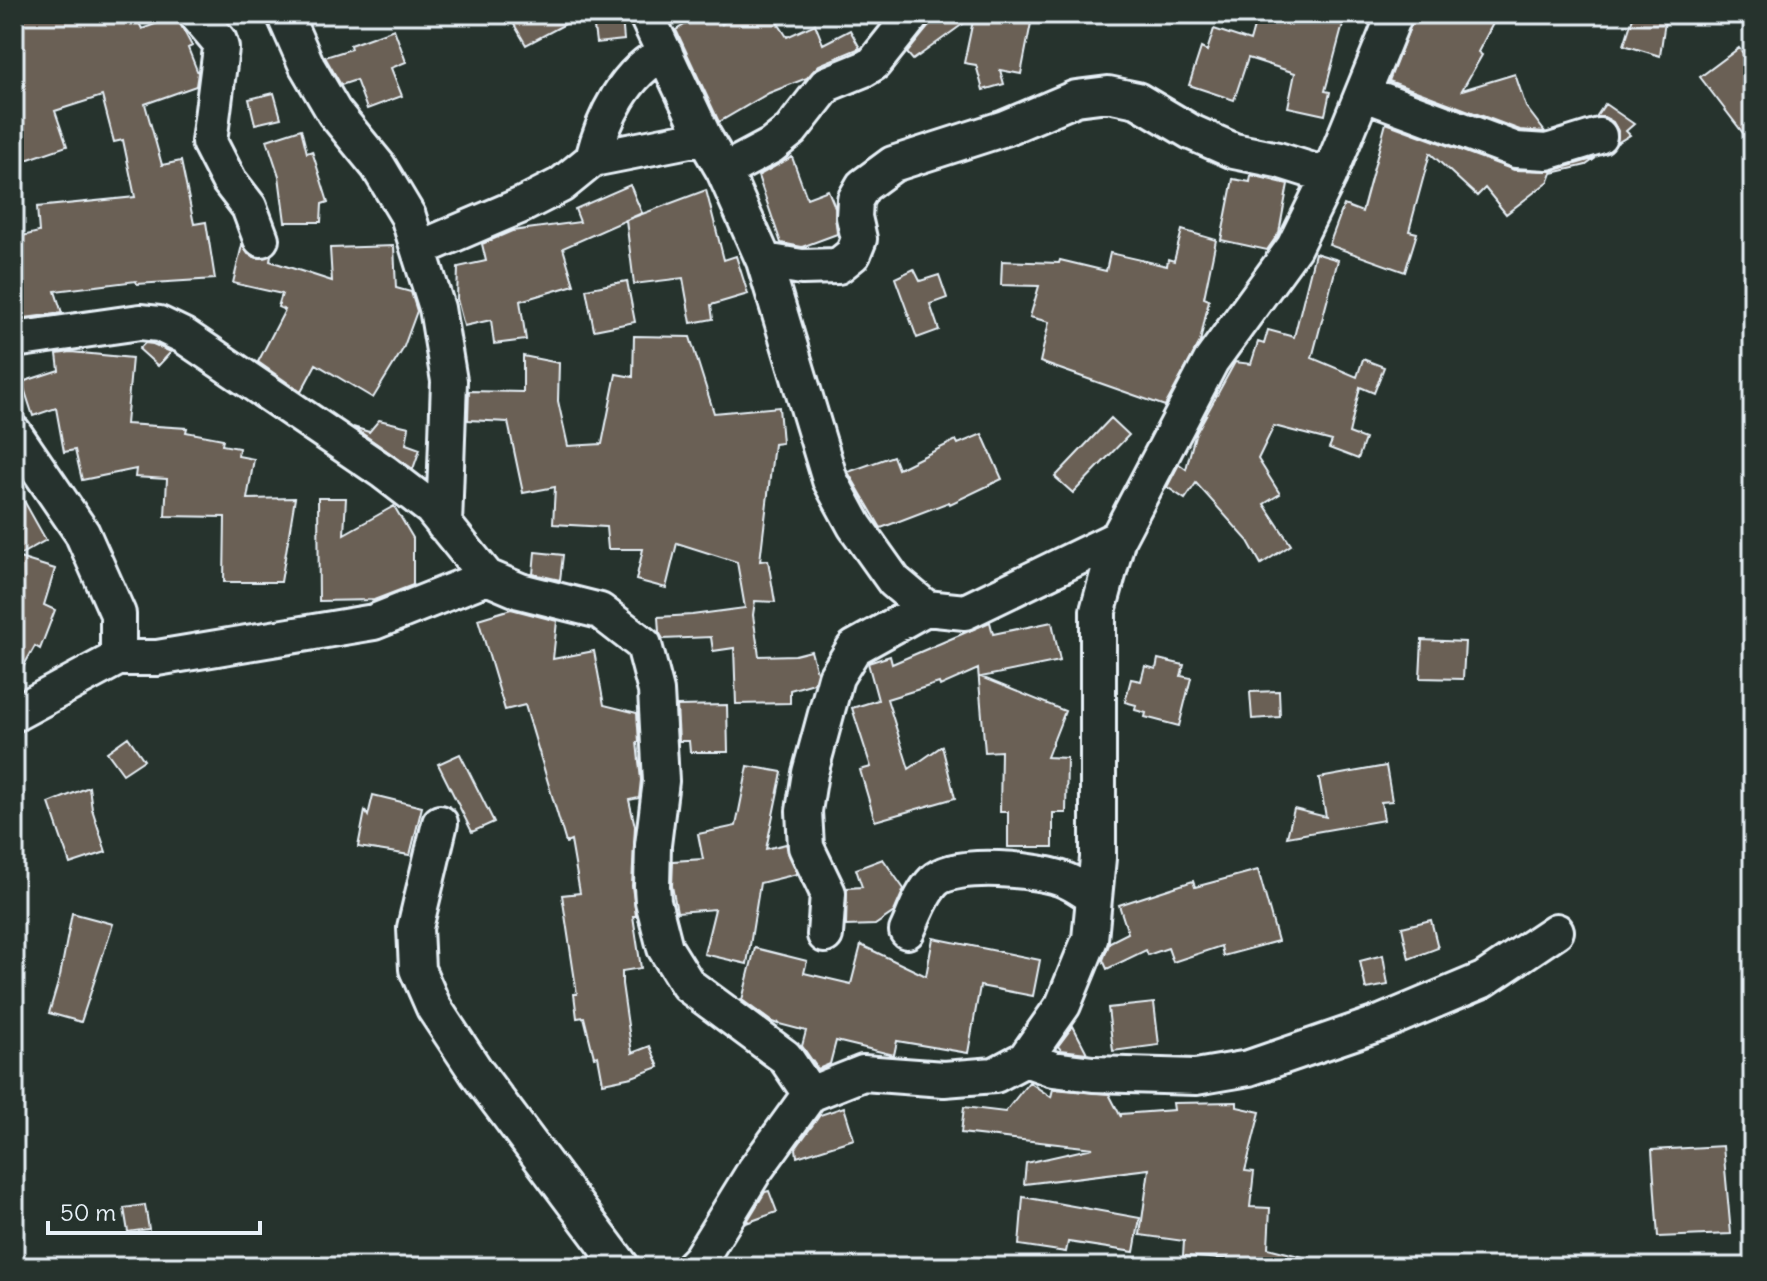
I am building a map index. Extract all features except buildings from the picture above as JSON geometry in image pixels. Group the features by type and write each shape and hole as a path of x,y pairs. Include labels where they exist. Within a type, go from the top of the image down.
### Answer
{"street":[{"path":"196,14 219,41 221,48 209,142 229,181 249,207 261,239"},
{"path":"284,14 307,66 334,112 378,166 408,216 419,249 437,308 449,381 444,525"},
{"path":"646,14 704,137 724,171 764,261 830,480 855,526 894,581 926,608 965,612 1118,538"},
{"path":"724,171 771,146 791,130 827,84 874,63 913,14"},
{"path":"692,1267 755,1170 810,1094 863,1073 944,1079 995,1075 1025,1059 1063,1005 1090,939 1098,858 1098,611 1118,538 1211,361 1294,247 1329,176 1395,14"},
{"path":"593,159 599,136 623,90 652,59 665,53"},
{"path":"1363,93 1516,150 1547,152 1599,136"},
{"path":"764,261 802,267 838,266 853,254 859,239 854,217 855,200 863,186 893,164 1005,128 1076,98 1108,94 1137,100 1191,132 1234,151 1278,160 1329,176"},
{"path":"419,249 561,185 593,159 704,137"},
{"path":"14,340 140,322 159,324 184,336 384,472 431,508 487,577 520,591 600,611 644,645 657,705 661,781 653,845 652,886 665,948 688,985 785,1057 810,1094"},
{"path":"14,435 82,533 118,614 118,658"},
{"path":"14,714 118,658 157,658 374,622 487,577"},
{"path":"825,935 828,893 806,847 804,811 810,773 836,677 854,648 926,608"},
{"path":"440,823 415,928 417,969 434,1008 477,1073 622,1267"},
{"path":"907,931 923,896 943,875 980,869 1039,872 1067,881 1094,897"},
{"path":"1025,1059 1053,1069 1093,1074 1196,1077 1249,1068 1383,1022 1483,980 1556,931"}]}
